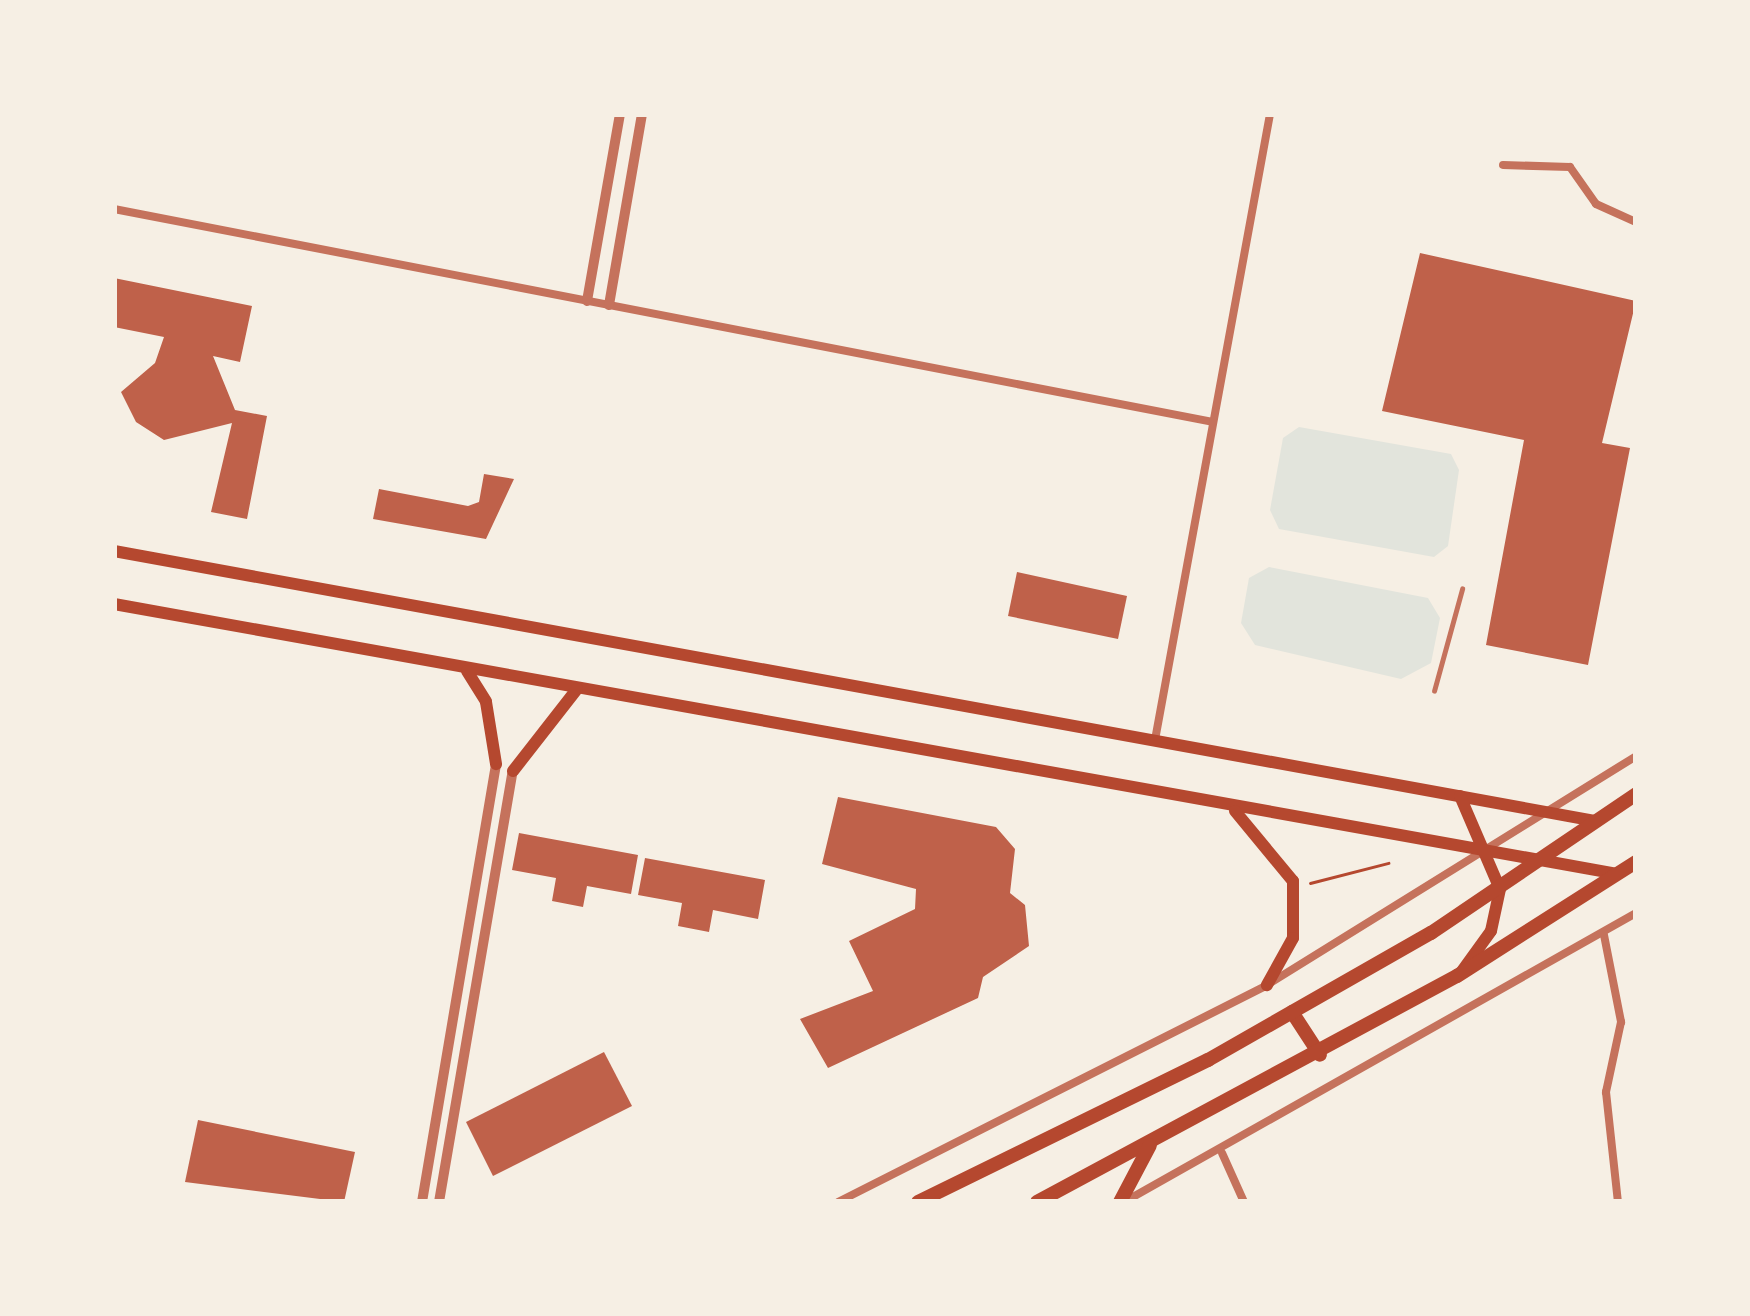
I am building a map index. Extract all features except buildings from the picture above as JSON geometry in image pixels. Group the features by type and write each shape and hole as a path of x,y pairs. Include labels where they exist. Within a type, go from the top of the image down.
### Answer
{"highway":[{"path":"918,1202 1292,1012 1500,889 1636,794"},
{"path":"1037,1202 1320,1054 1457,976 1636,862"},
{"path":"1292,1012 1320,1054"},
{"path":"1122,1202 1150,1145"}],"main road":[{"path":"114,551 1595,820"},
{"path":"114,604 1234,810 1617,874"},
{"path":"460,668 486,702 496,764"},
{"path":"513,771 578,689"},
{"path":"1457,976 1491,931 1500,889 1492,852 1460,796"},
{"path":"1234,810 1292,880 1293,938 1267,985"}],"street":[{"path":"586,301 620,114"},
{"path":"609,305 642,114"},
{"path":"1155,741 1270,114"},
{"path":"1503,165 1570,167 1596,204 1636,222"},
{"path":"114,208 1213,422"},
{"path":"838,1202 1267,985 1492,852 1636,756"},
{"path":"422,1202 496,764"},
{"path":"439,1202 513,771"},
{"path":"1122,1202 1222,1153 1636,914"},
{"path":"1604,934 1621,1022 1606,1092 1618,1202"},
{"path":"1222,1153 1244,1202"}],"lane":[{"path":"1434,691 1462,589"}],"path":[{"path":"1302,885 1388,863"}],"shaded area":[{"path":"1299,427 1451,454 1459,470 1448,546 1434,557 1279,529 1270,510 1283,438"},
{"path":"1269,567 1428,598 1440,618 1431,663 1401,679 1255,645 1241,623 1249,578"}]}
